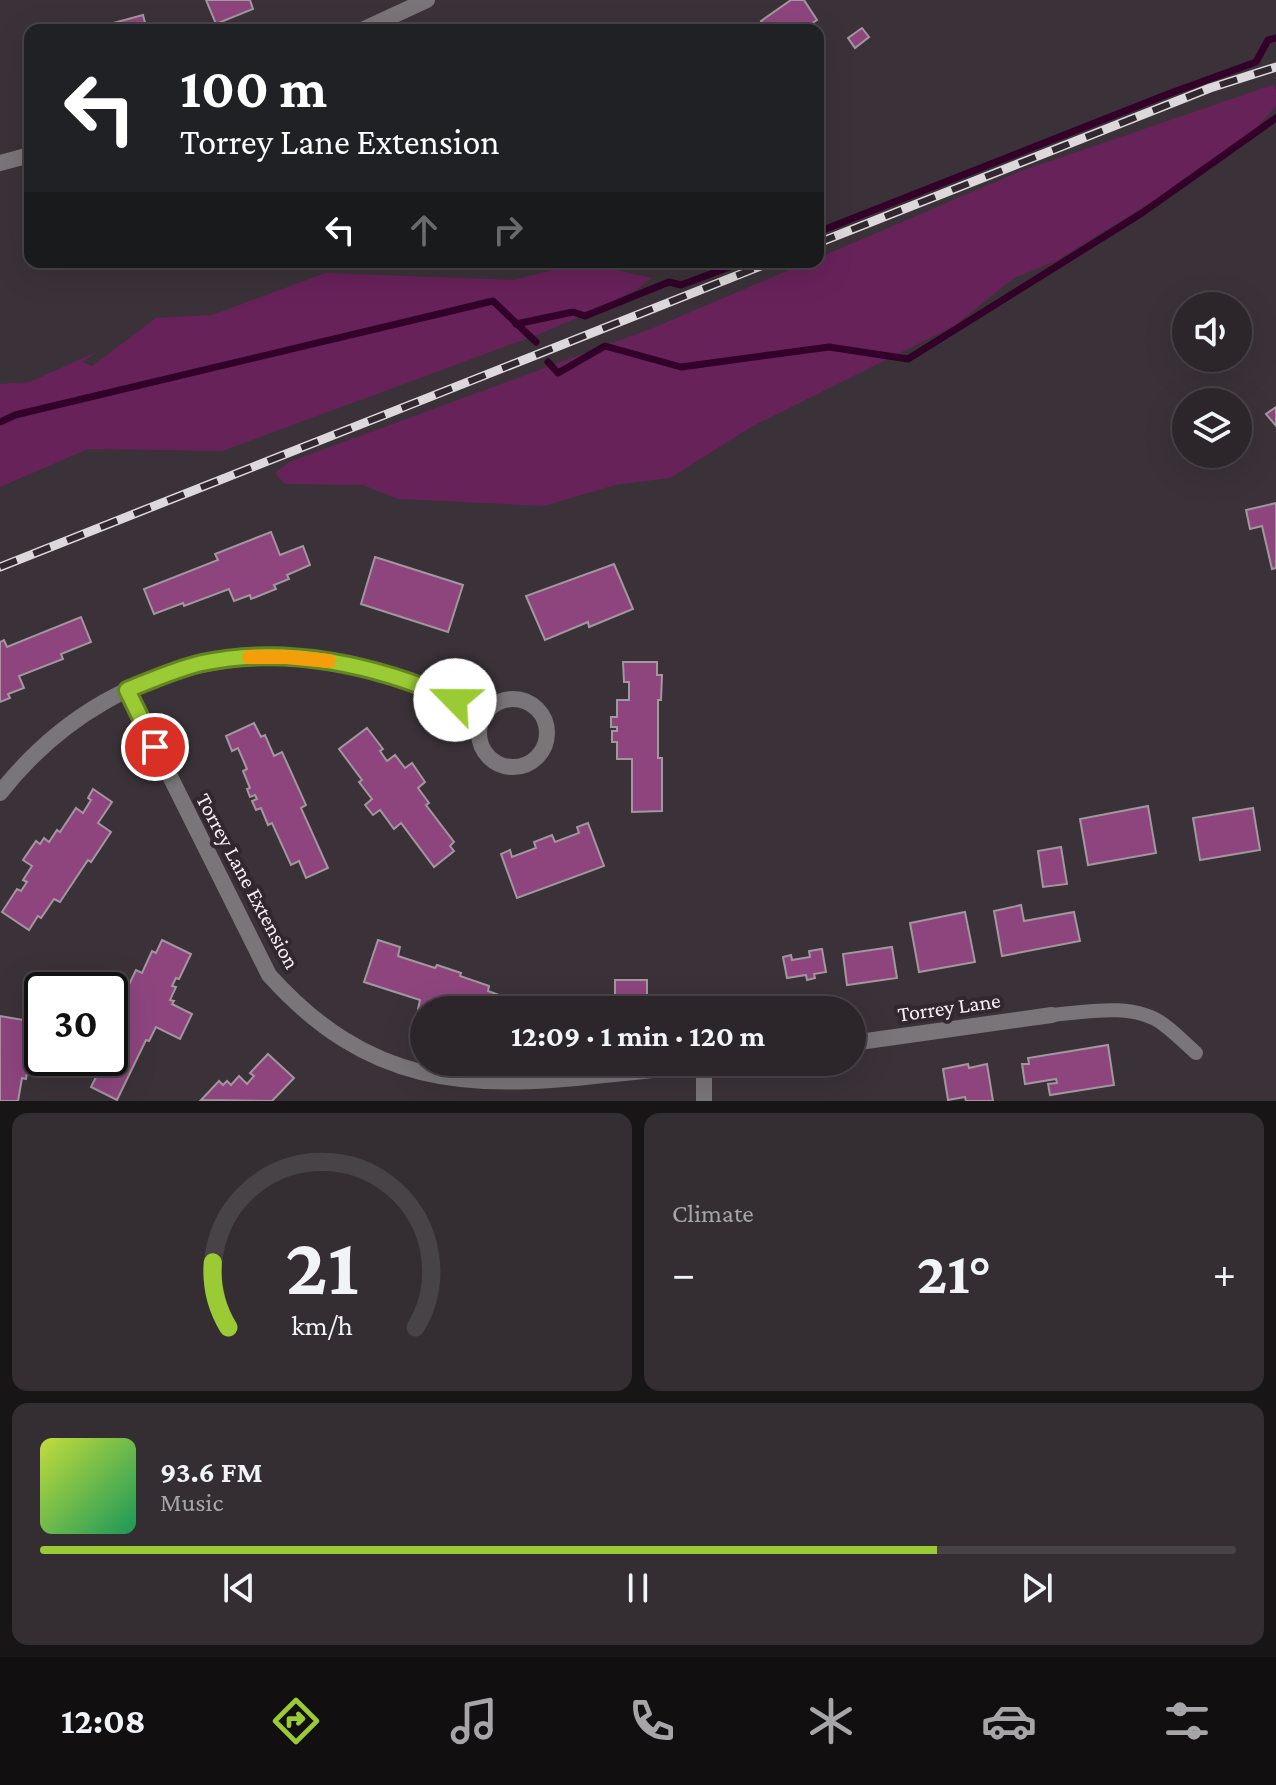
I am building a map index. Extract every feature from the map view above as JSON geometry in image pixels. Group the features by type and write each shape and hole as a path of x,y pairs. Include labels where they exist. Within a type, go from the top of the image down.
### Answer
{"street":[{"path":"375,24 427,0"},
{"path":"0,163 24,157"},
{"path":"0,793 30,760 86,713 127,690 203,663 255,657 323,660 388,674 434,691 483,717"},
{"name":"Torrey Lane Extension","path":"127,690 269,975 292,1001 338,1037 410,1069"},
{"path":"522,700 533,706 542,715 547,727 547,740 542,752 533,762 521,767 508,768 495,763 485,754 480,742 479,729 483,717 491,707 503,701 522,700"},
{"name":"Torrey Lane","path":"866,1041 1052,1015"},
{"name":"Torrey Lane Extension","path":"442,1076 475,1083 545,1082 598,1076"},
{"path":"704,1101 709,1076"}],"lane":[{"path":"1052,1015 1137,1012 1161,1022 1196,1053"}],"shaded area":[{"path":"1273,85 1276,90 1276,106 1238,149 1056,261 1014,278 954,326 751,427 670,478 615,485 544,506 398,499 363,485 285,484 275,473 289,462 653,328 794,268 824,268 824,255 1021,171"},
{"path":"560,268 612,268 652,278 602,307 542,333 222,451 88,449 0,487 0,384 30,382 96,352 82,362 92,366 156,318 212,315 325,273 514,280"}],"building":[{"path":"206,0 250,0 253,9 216,24"},
{"path":"791,0 804,0 817,20 811,24 763,24 761,21"},
{"path":"143,15 145,24 110,24"},
{"path":"862,28 869,37 855,48 848,38"},
{"path":"1276,407 1276,426 1266,414"},
{"path":"1276,503 1276,568 1272,569 1262,526 1250,529 1246,510"},
{"path":"271,532 280,555 303,546 310,565 287,575 289,579 274,585 276,589 251,599 250,595 234,601 229,589 154,614 144,589 218,560 215,554"},
{"path":"375,557 463,585 448,632 361,604"},
{"path":"614,564 633,609 589,627 588,622 545,640 526,596"},
{"path":"81,617 91,642 61,654 63,659 19,676 24,688 8,694 10,698 0,702 0,642 4,640 7,647"},
{"path":"623,662 657,662 657,675 662,675 661,700 658,700 658,758 662,758 662,811 632,812 632,759 617,759 617,742 612,742 612,731 617,731 617,727 611,727 611,717 617,717 617,700 629,700 629,682 624,682"},
{"path":"254,723 261,737 265,735 274,756 282,752 306,805 301,808 328,868 306,878 299,861 291,865 272,823 268,825 261,808 256,810 252,801 257,799 255,795 250,797 243,771 247,769 238,748 232,751 226,736"},
{"path":"367,728 383,749 380,751 387,761 395,755 405,768 412,763 425,782 418,788 429,803 426,805 454,842 450,846 454,851 434,867 401,823 394,829 380,810 373,815 365,805 372,799 339,749"},
{"path":"93,789 112,802 98,823 111,832 60,902 54,899 29,930 2,912 17,889 21,891 27,882 23,880 32,866 23,860 36,841 40,844 44,838 49,842 57,830 60,832 76,808 83,813"},
{"path":"1148,806 1156,853 1088,865 1080,819"},
{"path":"1253,808 1260,850 1200,860 1193,818"},
{"path":"588,823 604,866 517,898 501,854 510,850 512,857 536,848 534,842 552,835 555,842 579,833 577,827"},
{"path":"1061,847 1067,884 1043,887 1038,851"},
{"path":"1021,905 1024,921 1074,912 1080,941 1002,956 994,911"},
{"path":"965,912 975,962 919,972 910,923"},
{"path":"162,940 191,954 179,979 176,978 172,986 176,987 170,1000 192,1014 180,1039 156,1027 149,1041 146,1040 117,1100 91,1087 96,1076 128,1076 128,986 136,970 142,973 152,951 156,953"},
{"path":"378,940 400,947 398,956 461,973 460,976 489,986 488,991 502,996 410,997 364,982"},
{"path":"892,947 897,978 847,985 843,954"},
{"path":"822,949 826,972 814,974 815,978 807,980 806,975 787,978 783,957 791,955 792,960 810,957 809,951"},
{"path":"615,980 647,980 647,996 615,996"},
{"path":"0,1016 24,1020 24,1076 26,1076 26,1079 22,1078 18,1101 0,1101"},
{"path":"1108,1045 1114,1085 1050,1095 1048,1084 1057,1083 1056,1079 1025,1084 1022,1064 1029,1064 1028,1058"},
{"path":"268,1054 294,1078 272,1101 201,1100 219,1081 223,1085 227,1081 231,1085 239,1076 247,1084 254,1076 250,1073"},
{"path":"968,1064 969,1068 987,1064 993,1101 966,1101 965,1097 948,1100 943,1069"}],"waterway":[{"path":"824,230 1256,62 1268,40 1276,38"},
{"path":"548,362 558,373 605,346 681,367 829,347 908,359 1142,213 1276,118"},
{"path":"516,324 573,312 585,316 669,282 681,285 727,268"},
{"path":"0,422 15,415 493,301 536,342"}],"railway":[{"path":"824,241 1210,88 1276,67"},
{"path":"0,567 756,268"}],"slow traffic":[{"path":"249,657 329,661"}],"route":[{"path":"155,747 127,690 179,669 228,659 286,657 358,666 424,686 455,700"}]}
